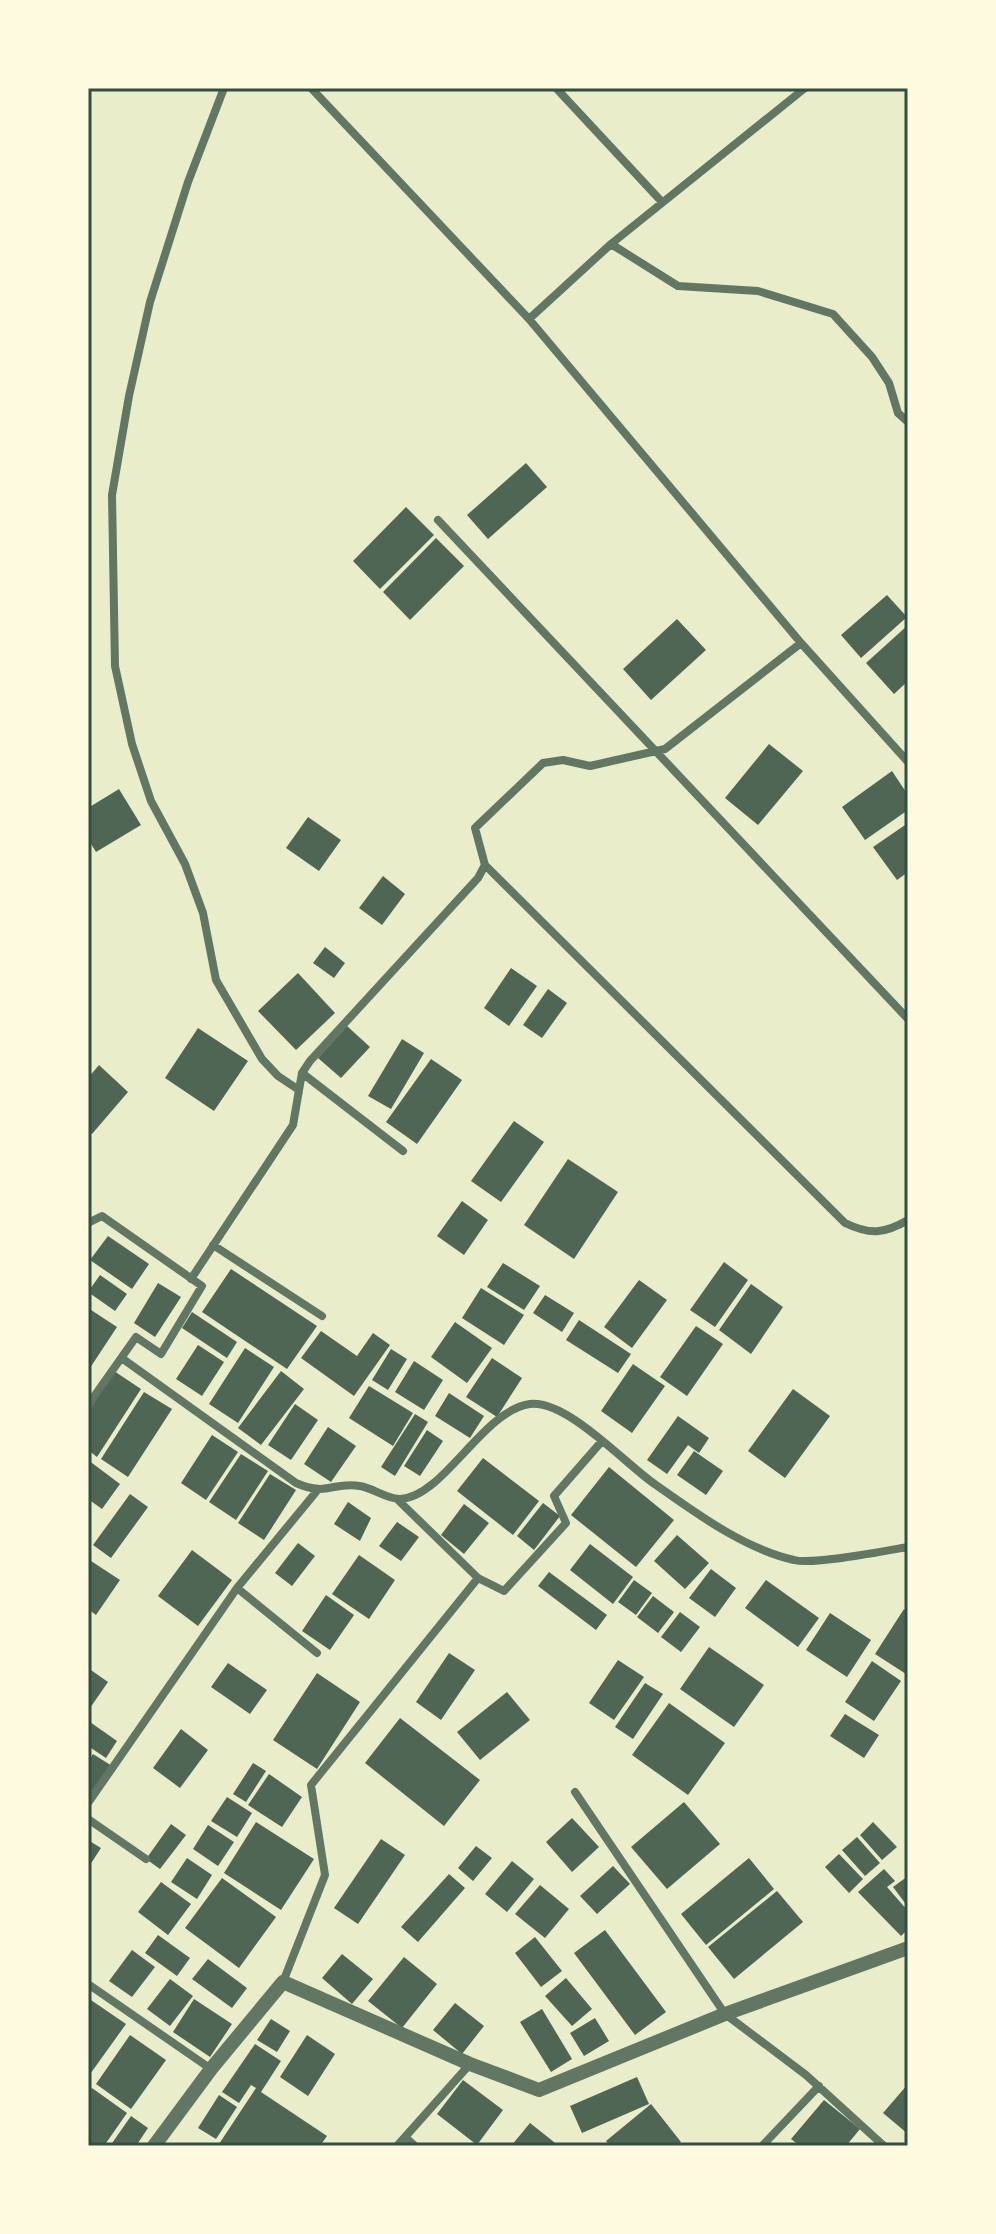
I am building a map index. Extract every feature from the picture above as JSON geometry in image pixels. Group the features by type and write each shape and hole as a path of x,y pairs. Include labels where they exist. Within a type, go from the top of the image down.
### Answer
{"street":[{"path":"224,88 188,182 150,302 129,396 112,495 115,666 132,744 151,801 185,864 203,913 216,980 262,1059 278,1076 299,1090"},
{"path":"311,88 529,319 801,643 908,762"},
{"path":"556,88 662,202"},
{"path":"529,319 611,244 803,89"},
{"path":"611,244 678,286 758,291 833,314 872,357 889,383 898,413 908,422"},
{"path":"438,520 908,1019"},
{"path":"801,643 665,749 590,766 563,760 543,763 475,828 485,865 845,1223 865,1233 888,1231 908,1220"},
{"path":"191,1279 293,1125 302,1073 478,878 485,865"},
{"path":"302,1073 403,1151"},
{"path":"88,1223 102,1216 202,1286 161,1354 136,1337 88,1405"},
{"path":"213,1245 322,1316"},
{"path":"123,1359 296,1483 316,1492 359,1485 397,1499 478,1578 504,1591 566,1523 554,1496 602,1441"},
{"path":"397,1499 416,1496 432,1485 465,1449 513,1411 531,1404 554,1410 602,1441 654,1484 758,1550 798,1562 908,1547"},
{"path":"88,1803 237,1588 316,1492"},
{"path":"154,2146 211,2069 283,1982 325,1875 311,1785 478,1578"},
{"path":"237,1588 317,1653"},
{"path":"575,1792 725,2014 819,2086 884,2146"},
{"path":"88,1819 146,1859"},
{"path":"283,1982 470,2064 539,2090 725,2014 908,1948"},
{"path":"88,1984 211,2069"},
{"path":"397,2146 470,2064"},
{"path":"762,2146 819,2086"},
{"path":"405,2137 415,2146"}],"building":[{"path":"526,463 547,487 488,539 467,515"},
{"path":"406,507 434,535 380,589 353,561"},
{"path":"436,538 464,566 410,620 383,592"},
{"path":"887,595 907,617 861,658 841,635"},
{"path":"677,619 706,650 651,700 623,669"},
{"path":"908,625 908,681 894,694 866,663"},
{"path":"769,744 803,771 758,825 725,798"},
{"path":"892,771 908,795 908,810 865,840 842,807"},
{"path":"119,789 141,825 96,852 88,839 88,808"},
{"path":"308,817 341,840 319,871 286,848"},
{"path":"908,823 908,872 897,880 873,847"},
{"path":"383,876 405,894 382,925 359,908"},
{"path":"325,947 345,963 334,978 313,963"},
{"path":"511,968 537,986 509,1026 484,1008"},
{"path":"298,973 335,1013 296,1050 258,1011"},
{"path":"548,989 567,1003 542,1038 523,1025"},
{"path":"347,1026 370,1047 341,1078 318,1058"},
{"path":"198,1028 248,1061 214,1111 165,1078"},
{"path":"402,1039 424,1053 391,1109 368,1096"},
{"path":"431,1059 462,1080 417,1144 386,1122"},
{"path":"99,1065 128,1092 92,1134 88,1131 88,1078"},
{"path":"514,1121 544,1142 501,1202 471,1181"},
{"path":"568,1159 618,1192 574,1259 524,1225"},
{"path":"462,1201 488,1220 464,1255 437,1236"},
{"path":"108,1236 149,1264 132,1289 90,1260"},
{"path":"724,1262 748,1280 715,1327 690,1310"},
{"path":"503,1263 540,1286 524,1310 487,1287"},
{"path":"231,1269 317,1326 287,1369 202,1312"},
{"path":"100,1275 127,1294 115,1311 88,1292"},
{"path":"639,1280 667,1300 632,1348 604,1327"},
{"path":"158,1283 181,1297 155,1337 134,1323"},
{"path":"751,1284 783,1307 751,1354 719,1330"},
{"path":"481,1288 524,1315 504,1345 462,1318"},
{"path":"545,1295 574,1313 562,1332 533,1313"},
{"path":"88,1308 117,1327 88,1371"},
{"path":"192,1312 237,1342 227,1358 182,1328"},
{"path":"579,1320 631,1354 618,1373 566,1340"},
{"path":"455,1322 492,1348 467,1383 431,1357"},
{"path":"696,1326 723,1344 687,1396 660,1377"},
{"path":"321,1331 357,1356 373,1333 390,1345 354,1396 301,1358"},
{"path":"198,1345 224,1362 202,1396 176,1379"},
{"path":"245,1348 274,1367 238,1423 209,1404"},
{"path":"391,1349 407,1359 388,1390 372,1380"},
{"path":"492,1358 522,1378 497,1417 466,1397"},
{"path":"414,1361 443,1380 424,1410 395,1392"},
{"path":"633,1364 665,1386 632,1433 601,1411"},
{"path":"114,1371 141,1389 97,1457 88,1450 88,1412"},
{"path":"281,1371 304,1389 261,1445 238,1428"},
{"path":"369,1386 413,1413 393,1446 349,1418"},
{"path":"793,1389 830,1416 785,1478 748,1451"},
{"path":"144,1392 172,1409 128,1477 101,1459"},
{"path":"449,1393 484,1416 470,1438 435,1416"},
{"path":"295,1404 318,1420 291,1460 268,1445"},
{"path":"415,1414 428,1422 395,1476 381,1467"},
{"path":"678,1416 709,1438 699,1453 688,1445 667,1474 647,1460"},
{"path":"328,1427 356,1446 331,1482 304,1464"},
{"path":"427,1430 443,1441 420,1476 404,1466"},
{"path":"212,1435 238,1452 206,1500 181,1483"},
{"path":"694,1451 723,1471 706,1495 677,1475"},
{"path":"241,1454 268,1471 236,1520 209,1502"},
{"path":"483,1458 539,1501 513,1535 457,1491"},
{"path":"88,1460 120,1484 102,1509 88,1499"},
{"path":"609,1467 674,1520 636,1567 571,1515"},
{"path":"270,1474 296,1490 264,1540 238,1523"},
{"path":"130,1494 148,1507 111,1558 93,1545"},
{"path":"348,1502 371,1518 360,1541 334,1524"},
{"path":"543,1503 560,1516 534,1550 517,1536"},
{"path":"464,1504 489,1523 464,1554 441,1535"},
{"path":"397,1522 419,1537 401,1561 379,1546"},
{"path":"677,1535 709,1563 685,1589 654,1561"},
{"path":"298,1543 315,1556 292,1586 275,1573"},
{"path":"590,1544 633,1577 613,1604 570,1570"},
{"path":"192,1550 232,1580 198,1626 158,1596"},
{"path":"359,1555 395,1580 369,1619 332,1594"},
{"path":"88,1559 120,1580 96,1615 88,1609"},
{"path":"711,1569 736,1588 715,1617 689,1598"},
{"path":"549,1572 607,1615 596,1630 538,1586"},
{"path":"634,1580 652,1593 636,1615 618,1602"},
{"path":"766,1580 819,1618 798,1647 745,1608"},
{"path":"326,1595 354,1615 330,1650 302,1631"},
{"path":"653,1596 674,1612 658,1633 637,1617"},
{"path":"904,1609 908,1612 906,1674 875,1654"},
{"path":"680,1612 700,1627 681,1652 661,1637"},
{"path":"830,1613 871,1640 847,1677 806,1650"},
{"path":"709,1647 764,1685 734,1727 680,1689"},
{"path":"449,1653 475,1670 441,1720 416,1702"},
{"path":"618,1660 644,1677 614,1720 589,1703"},
{"path":"872,1661 901,1681 874,1721 845,1702"},
{"path":"228,1663 267,1690 250,1714 211,1687"},
{"path":"88,1668 108,1682 88,1711"},
{"path":"317,1673 360,1702 317,1769 273,1740"},
{"path":"645,1683 663,1694 633,1739 615,1727"},
{"path":"507,1692 530,1720 480,1760 457,1732"},
{"path":"669,1703 725,1743 688,1795 632,1755"},
{"path":"845,1714 879,1735 864,1758 830,1736"},
{"path":"400,1718 480,1780 444,1826 365,1763"},
{"path":"90,1722 117,1741 106,1758 88,1746"},
{"path":"181,1729 208,1750 180,1788 153,1768"},
{"path":"93,1754 112,1766 88,1800 88,1762"},
{"path":"253,1763 266,1771 246,1802 233,1794"},
{"path":"269,1774 302,1797 282,1827 248,1805"},
{"path":"227,1797 252,1813 237,1837 211,1821"},
{"path":"684,1802 720,1844 667,1889 631,1847"},
{"path":"572,1818 599,1847 572,1872 546,1842"},
{"path":"256,1822 314,1859 281,1910 224,1873"},
{"path":"873,1822 897,1847 882,1860 860,1835"},
{"path":"171,1824 186,1835 160,1869 146,1859"},
{"path":"208,1825 234,1842 218,1866 193,1849"},
{"path":"857,1837 880,1863 865,1876 842,1850"},
{"path":"381,1839 405,1855 358,1924 334,1908"},
{"path":"88,1840 101,1848 88,1868"},
{"path":"476,1846 492,1858 473,1881 458,1868"},
{"path":"839,1854 863,1879 849,1893 825,1867"},
{"path":"187,1858 212,1875 197,1899 171,1882"},
{"path":"749,1858 774,1889 706,1945 681,1914"},
{"path":"512,1861 534,1879 507,1912 485,1894"},
{"path":"613,1866 630,1884 597,1914 580,1896"},
{"path":"884,1869 895,1881 887,1887 908,1911 908,1929 901,1936 858,1892"},
{"path":"449,1874 465,1888 418,1942 401,1927"},
{"path":"908,1876 908,1907 893,1887"},
{"path":"222,1878 276,1917 239,1968 185,1928"},
{"path":"161,1882 191,1904 168,1935 138,1912"},
{"path":"540,1885 569,1909 545,1938 515,1914"},
{"path":"777,1891 803,1922 734,1979 708,1947"},
{"path":"605,1930 666,2012 635,2035 574,1953"},
{"path":"158,1935 190,1958 177,1976 145,1953"},
{"path":"535,1937 562,1971 541,1987 515,1953"},
{"path":"132,1950 155,1967 132,1997 109,1981"},
{"path":"342,1954 373,1979 352,2004 322,1978"},
{"path":"404,1957 437,1984 402,2028 368,2001"},
{"path":"208,1959 247,1988 232,2008 192,1979"},
{"path":"566,1978 592,2009 572,2026 545,1996"},
{"path":"170,1979 193,1996 170,2026 147,2009"},
{"path":"88,1998 126,2024 88,2077"},
{"path":"194,1999 232,2024 210,2057 173,2032"},
{"path":"455,2003 484,2026 462,2054 433,2030"},
{"path":"542,2009 572,2059 551,2072 520,2022"},
{"path":"595,2018 609,2041 584,2056 570,2033"},
{"path":"271,2019 290,2031 277,2052 257,2040"},
{"path":"130,2035 166,2060 131,2109 96,2084"},
{"path":"307,2035 335,2054 308,2096 280,2077"},
{"path":"255,2044 281,2061 261,2092 327,2136 320,2146 219,2144 256,2088 251,2085 239,2103 222,2092"},
{"path":"637,2077 649,2104 582,2133 570,2106"},
{"path":"463,2080 503,2110 477,2145 437,2114"},
{"path":"908,2084 908,2134 883,2113"},
{"path":"92,2088 127,2113 104,2146 88,2146 88,2094"},
{"path":"219,2095 237,2107 216,2139 198,2128"},
{"path":"824,2100 860,2129 846,2146 800,2146 791,2139"},
{"path":"651,2104 681,2142 675,2146 610,2146 606,2141"},
{"path":"131,2116 148,2128 136,2146 110,2146"},
{"path":"530,2123 559,2146 511,2146"}]}
